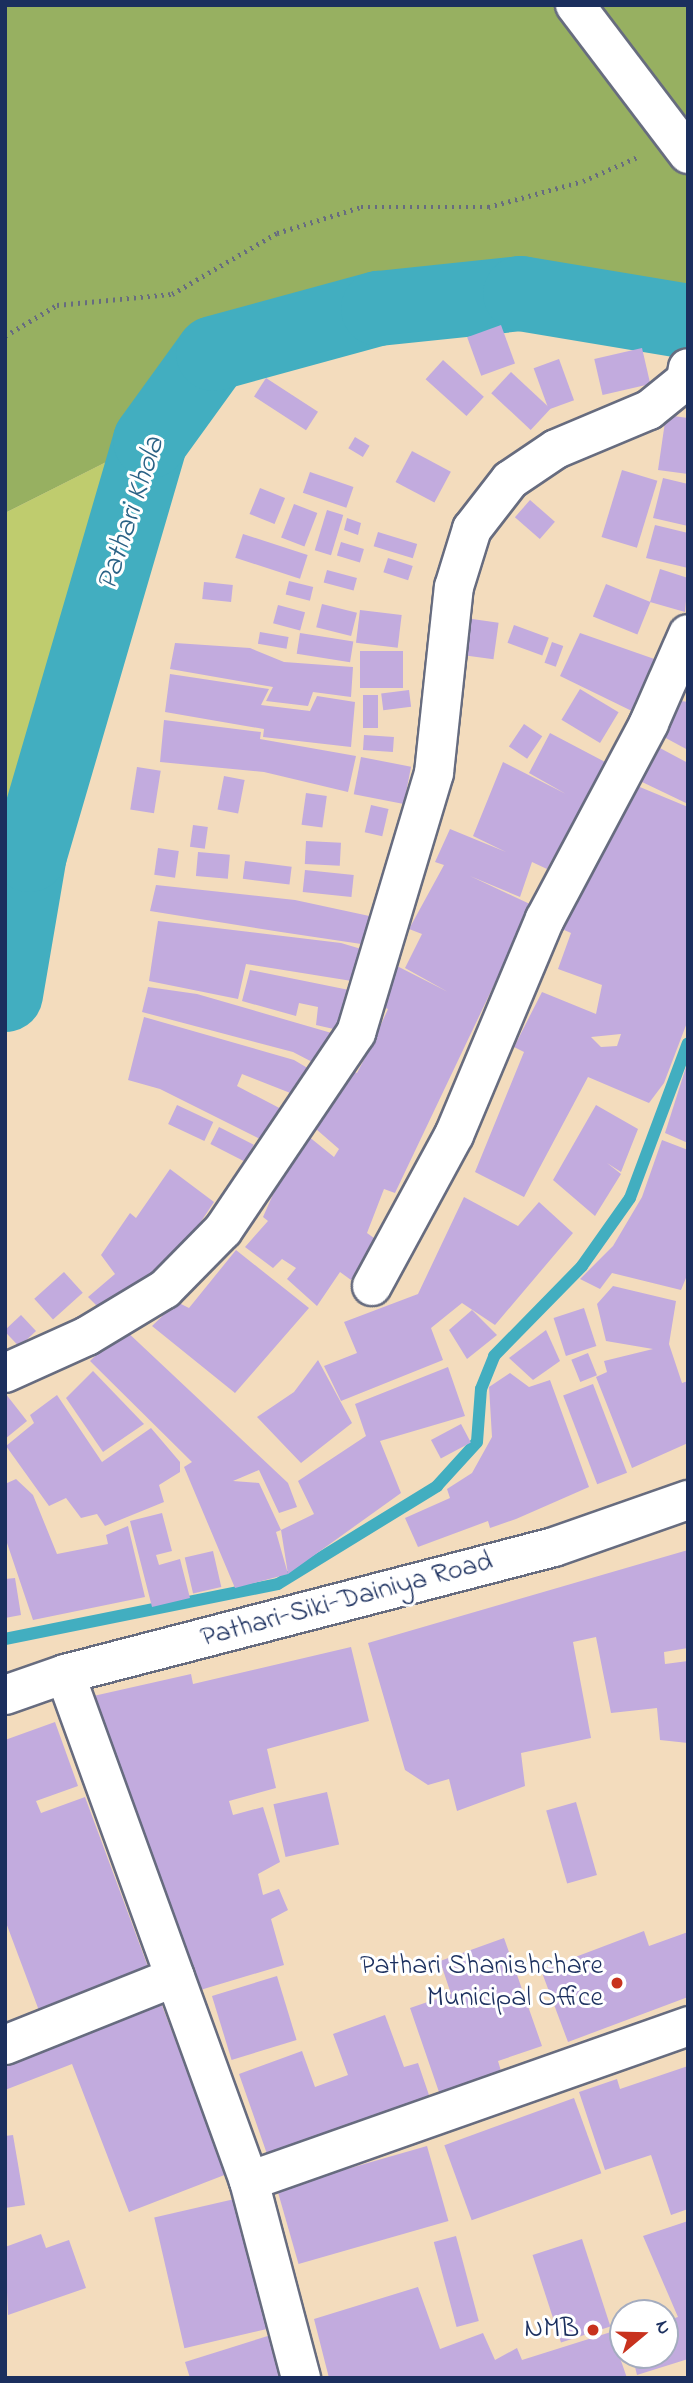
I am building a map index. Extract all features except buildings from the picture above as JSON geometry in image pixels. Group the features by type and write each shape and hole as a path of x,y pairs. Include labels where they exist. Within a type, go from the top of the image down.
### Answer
{"street":[{"path":"575,5 682,147"},
{"path":"5,1373 87,1336 165,1289 230,1220 356,1033 434,773 454,587 472,529 510,480 556,449 649,410 687,377"},
{"path":"372,1286 454,1135 545,919 649,723 688,634"},
{"name":"Pathari-Siki-Dainiya Road","path":"5,1695 65,1674 554,1547 688,1500"},
{"path":"65,1674 249,2181 301,2378"},
{"path":"5,2045 175,1977"},
{"path":"249,2181 688,2026"}],"path":[{"path":"5,336 57,305 173,294 277,233 361,206 488,207 583,181 682,147"}],"green space":[{"path":"5,5 688,5 688,321 520,293 378,308 213,353 150,440 5,513"},
{"path":"150,440 29,854 5,994 5,513"}],"waterway":[{"name":"Pathari Khola","path":"5,994 29,854 150,440 213,353 378,308 520,293 688,321"},
{"path":"5,1639 278,1584 437,1486 477,1442 481,1389 494,1356 582,1266 630,1198 688,1043"}],"place":[{"name":"Pathari Shanishchare Municipal Office","path":"617,1983"},
{"name":"NMB","path":"593,2330"}]}
